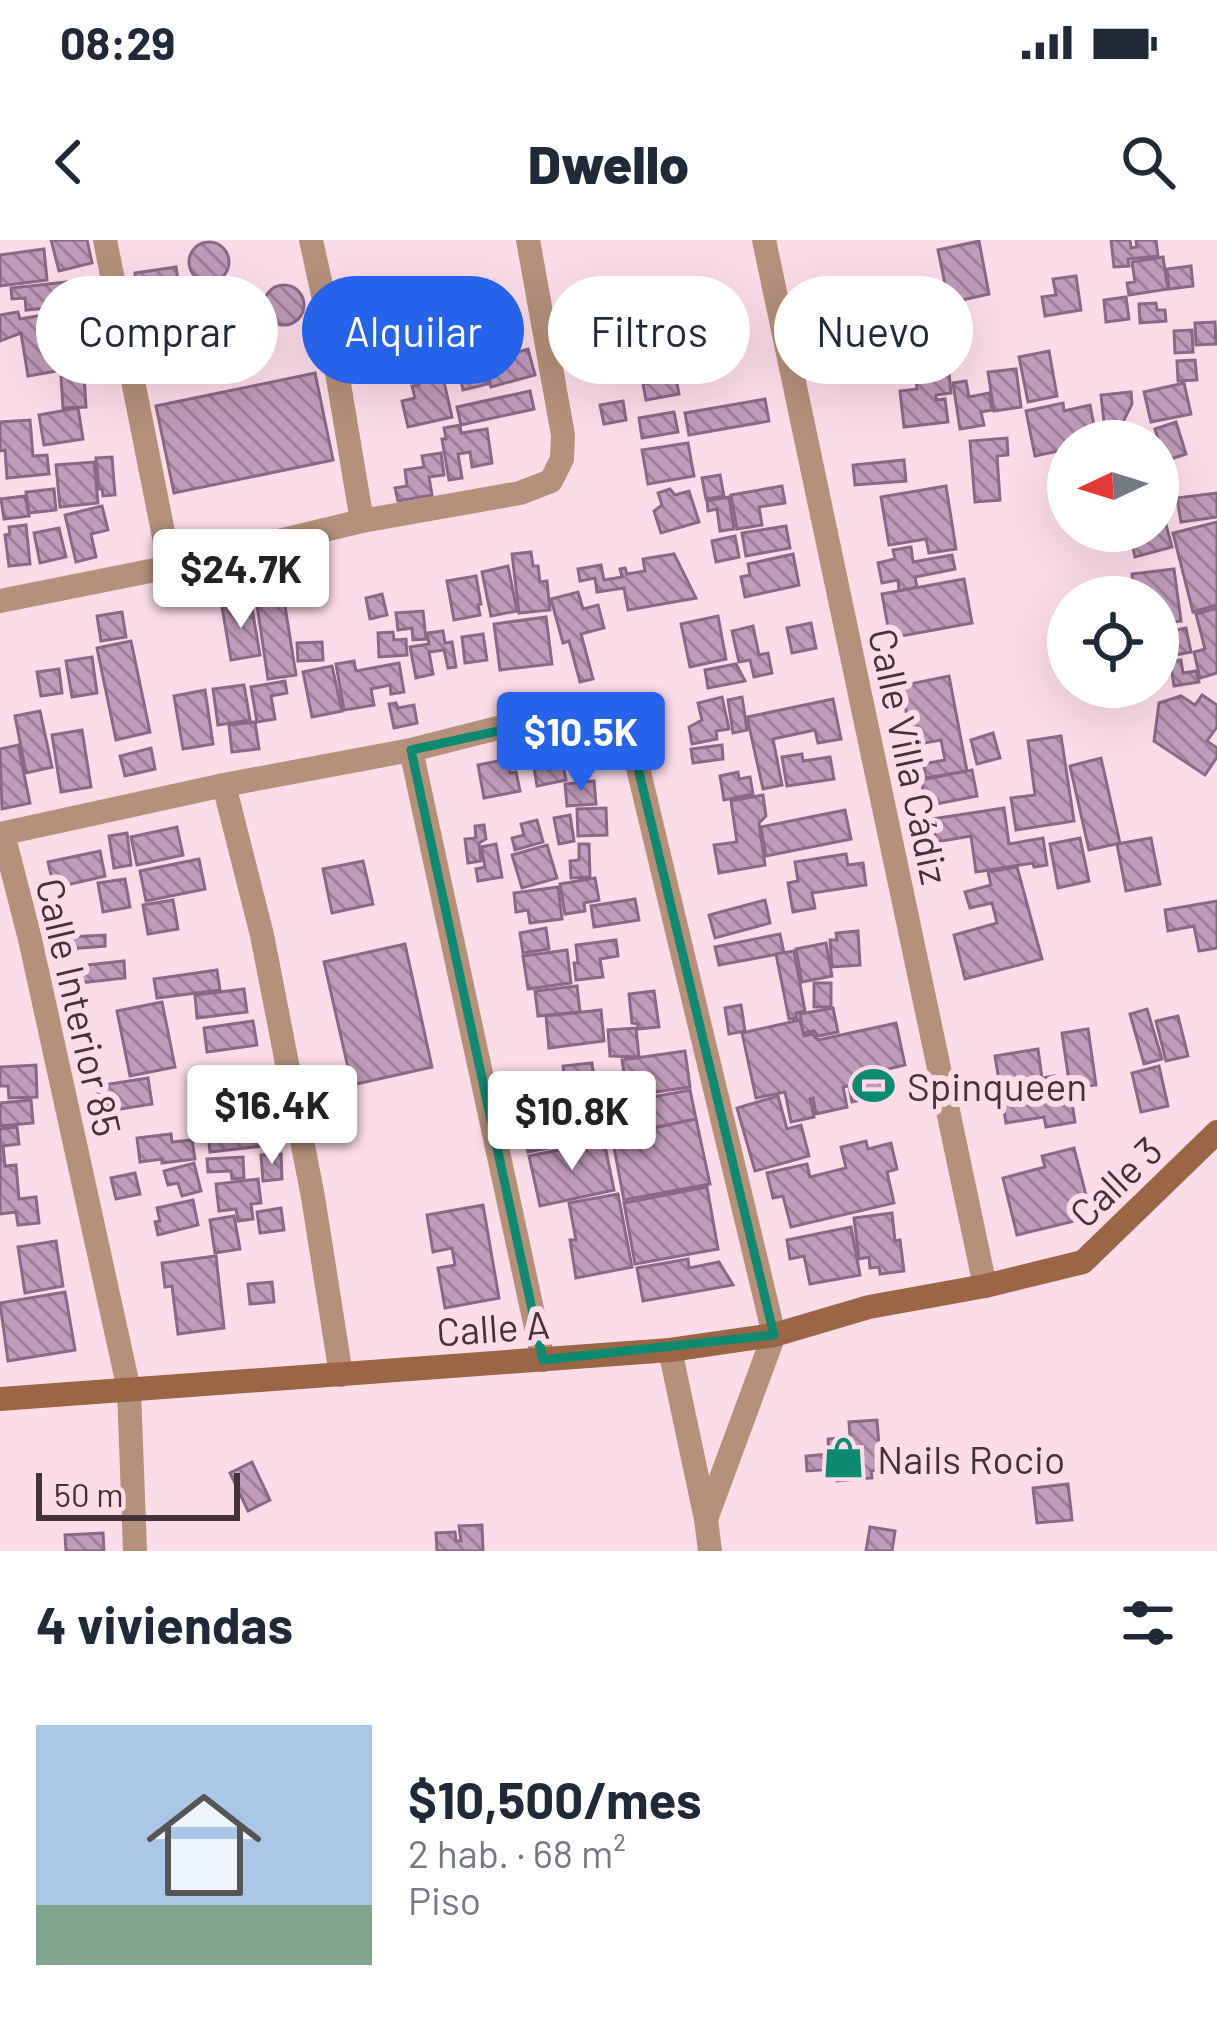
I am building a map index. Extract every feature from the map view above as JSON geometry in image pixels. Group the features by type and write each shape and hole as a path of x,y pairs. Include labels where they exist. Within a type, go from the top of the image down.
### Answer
{"street":[{"path":"105,240 170,567"},
{"path":"311,240 362,521"},
{"path":"0,602 362,521 520,494 550,481 562,459 563,434 528,240"},
{"name":"Calle Villa Cádiz","path":"764,240 985,1286"},
{"path":"2,834 411,750 569,710 611,715 632,743 644,786 774,1335 706,1519"},
{"path":"411,750 543,1360"},
{"path":"224,785 266,957 313,1197 341,1375"},
{"name":"Calle Interior 85","path":"2,834 40,984 129,1390 135,1551"},
{"name":"Calle 3","path":"985,1286 1083,1262 1217,1132"},
{"name":"Calle A","path":"0,1400 670,1350 774,1335 869,1307 985,1286"},
{"path":"670,1350 710,1551"}],"highlighted area":[{"path":"595,710 632,743 774,1335 543,1360 411,750"}],"building":[{"path":"51,240 87,240 92,263 59,271"},
{"path":"1111,240 1130,240 1131,248 1137,247 1136,240 1156,240 1158,256 1128,259 1129,266 1114,267"},
{"path":"979,241 989,294 973,298 973,276 943,276 938,250"},
{"path":"209,242 227,255 223,276 195,276 189,262 195,248"},
{"path":"44,249 47,276 0,286 0,255"},
{"path":"1163,257 1168,289 1129,295 1127,283 1135,282 1132,262"},
{"path":"1191,266 1193,286 1169,289 1167,269"},
{"path":"176,267 177,276 135,276"},
{"path":"1076,276 1081,310 1045,316 1042,297 1056,295 1053,279"},
{"path":"36,285 36,309 26,310 25,298 12,299 11,288"},
{"path":"278,287 298,291 302,312 298,319 278,323"},
{"path":"1126,297 1129,319 1106,322 1104,300"},
{"path":"1156,303 1157,310 1165,310 1166,321 1140,323 1139,304"},
{"path":"18,312 20,319 36,316 36,375 28,376 21,333 0,341 0,315"},
{"path":"1215,322 1216,344 1196,345 1195,323"},
{"path":"1192,330 1193,352 1175,353 1174,331"},
{"path":"528,349 535,375 524,378 524,350"},
{"path":"1049,351 1057,396 1028,402 1019,357"},
{"path":"1195,360 1197,380 1178,381 1177,361"},
{"path":"1016,369 1021,407 994,411 988,372"},
{"path":"302,376 302,384 317,384 333,460 174,493 156,406"},
{"path":"1184,383 1191,414 1151,420 1144,392"},
{"path":"61,384 85,384 86,407 63,408"},
{"path":"445,384 452,417 408,427 402,401 415,398 412,386"},
{"path":"643,384 677,384 679,394 646,400"},
{"path":"916,384 950,384 951,393 936,395 936,400 945,399 948,422 904,427 900,391 917,389"},
{"path":"953,384 967,384 969,397 989,393 992,410 981,412 984,425 960,429"},
{"path":"530,391 534,409 461,425 457,407"},
{"path":"1131,392 1132,404 1124,420 1104,420 1101,395"},
{"path":"765,399 769,421 689,435 685,413"},
{"path":"623,401 626,420 604,424 600,405"},
{"path":"1063,403 1064,411 1090,405 1093,420 1047,420 1047,453 1035,456 1026,411"},
{"path":"78,408 83,439 44,445 39,415"},
{"path":"674,412 678,432 642,438 639,418"},
{"path":"30,420 33,456 47,455 49,474 7,478 0,422"},
{"path":"460,425 461,433 487,429 492,463 472,467 470,452 458,454 462,478 449,480 444,428"},
{"path":"1007,438 1008,455 997,456 1000,500 975,502 970,441"},
{"path":"688,443 694,476 648,484 642,450"},
{"path":"441,453 444,475 429,477 432,495 398,501 395,488 407,486 405,470 424,467 422,456"},
{"path":"112,457 115,495 103,496 96,458"},
{"path":"904,460 906,481 855,485 853,465"},
{"path":"94,462 98,503 60,507 56,465"},
{"path":"720,475 724,496 706,499 702,478"},
{"path":"782,486 785,503 759,507 762,525 737,529 731,495"},
{"path":"946,486 956,549 929,553 926,539 889,545 881,497"},
{"path":"54,489 56,510 29,513 26,492"},
{"path":"670,489 675,495 689,491 699,522 661,533 654,511 662,505 658,493"},
{"path":"1217,493 1217,517 1181,522 1179,498"},
{"path":"25,496 29,516 4,519 1,499"},
{"path":"729,497 734,529 720,531 717,509 708,511 707,501"},
{"path":"102,506 108,530 91,534 96,557 76,562 65,515"},
{"path":"1217,522 1217,605 1193,612 1178,552 1179,532"},
{"path":"26,525 30,564 9,566 5,535 10,534 9,527"},
{"path":"786,526 790,548 746,556 742,533"},
{"path":"59,528 66,557 40,563 34,533"},
{"path":"735,536 739,557 716,562 712,541"},
{"path":"911,547 913,562 952,555 955,569 915,577 917,587 899,591 898,580 882,583 878,563 895,559 893,550"},
{"path":"531,552 540,582 547,581 550,610 519,613 512,554"},
{"path":"674,554 696,598 628,610 624,588 597,592 595,578 580,581 578,569 601,565 604,580 622,577 620,569 625,568 627,574 645,571 643,559"},
{"path":"793,554 799,585 745,597 741,577 750,575 748,564"},
{"path":"508,566 517,611 491,616 482,572"},
{"path":"1174,569 1175,576 1132,576"},
{"path":"476,576 480,615 454,620 447,581"},
{"path":"964,579 972,623 890,638 882,594"},
{"path":"578,592 583,609 598,605 604,628 581,634 593,679 580,682 551,599"},
{"path":"382,594 387,615 370,619 366,598"},
{"path":"284,600 296,675 268,679 257,605"},
{"path":"251,602 260,655 231,660 222,607"},
{"path":"1217,608 1217,673 1200,678 1194,652 1205,649 1196,614"},
{"path":"423,611 426,639 413,640 412,628 398,630 396,613"},
{"path":"122,612 126,637 101,641 97,616"},
{"path":"718,616 726,659 690,667 681,624"},
{"path":"546,617 552,664 500,670 494,624"},
{"path":"811,623 816,648 792,653 787,628"},
{"path":"753,626 759,655 768,653 772,673 754,677 750,660 739,662 732,631"},
{"path":"1186,628 1191,652 1179,654 1179,629"},
{"path":"443,631 445,643 452,642 456,667 448,668 444,650 429,652 433,674 416,678 410,647 429,644 427,633"},
{"path":"393,632 394,640 406,639 407,655 379,657 378,633"},
{"path":"483,634 487,660 465,663 462,637"},
{"path":"131,641 150,732 116,740 97,648"},
{"path":"322,642 323,660 298,661 297,643"},
{"path":"92,657 97,693 72,697 66,661"},
{"path":"1179,660 1183,673 1196,671 1199,682 1179,685"},
{"path":"354,661 356,671 399,663 404,692 391,694 390,685 371,689 374,705 344,710 336,664"},
{"path":"736,664 745,681 708,688 705,670"},
{"path":"332,666 342,711 312,717 303,672"},
{"path":"59,669 62,693 41,696 37,672"},
{"path":"949,676 967,771 926,778 923,764 945,760 941,740 913,745 901,686"},
{"path":"285,681 287,693 271,696 275,719 257,722 251,687"},
{"path":"244,685 250,720 218,725 213,689"},
{"path":"205,690 213,744 183,749 174,696"},
{"path":"1202,695 1217,705 1217,727 1207,741 1217,748 1217,757 1205,775 1154,741 1158,708 1179,708 1181,696 1195,705"},
{"path":"722,697 729,729 716,731 717,739 692,744 689,727 702,720 698,703"},
{"path":"742,697 747,730 733,733 728,700"},
{"path":"833,699 841,739 818,743 815,730 773,739 782,785 763,789 747,717"},
{"path":"396,703 398,708 414,705 417,723 394,728 389,704"},
{"path":"40,711 52,767 26,773 15,716"},
{"path":"255,722 259,749 232,752 229,725"},
{"path":"82,730 91,787 61,792 52,735"},
{"path":"993,733 1000,758 977,764 971,740"},
{"path":"1061,736 1074,821 1016,830 1011,798 1035,795 1028,741"},
{"path":"599,741 602,765 577,767 574,743"},
{"path":"18,745 30,803 2,809 0,749"},
{"path":"722,745 723,759 693,763 691,749"},
{"path":"151,748 155,769 125,776 120,756"},
{"path":"560,750 566,780 537,786 532,755"},
{"path":"802,754 803,761 830,757 834,779 787,786 782,757"},
{"path":"1101,758 1120,843 1089,850 1070,766"},
{"path":"508,759 520,791 484,798 478,765"},
{"path":"972,770 977,796 926,806 921,780"},
{"path":"738,772 739,779 750,777 753,794 724,800 720,776"},
{"path":"594,781 596,804 567,806 565,784"},
{"path":"763,795 766,816 759,823 765,865 719,873 714,845 737,842 731,801"},
{"path":"606,808 607,835 578,836 577,809"},
{"path":"1004,808 1009,844 1043,838 1047,865 976,872 971,836 936,842 932,819"},
{"path":"845,810 851,839 766,856 761,827"},
{"path":"570,815 574,841 559,844 554,818"},
{"path":"537,820 543,842 515,850 512,838 524,835 521,824"},
{"path":"484,825 481,861 468,863 465,839 476,838 475,826"},
{"path":"177,827 183,855 137,865 131,837"},
{"path":"127,833 131,865 114,868 109,836"},
{"path":"1080,838 1089,881 1058,888 1050,844"},
{"path":"1151,838 1160,884 1126,891 1117,844"},
{"path":"496,844 502,877 478,881 476,869 485,867 481,847"},
{"path":"579,844 589,844 590,877 571,878 570,861 579,860"},
{"path":"547,845 557,878 522,888 512,855"},
{"path":"100,851 105,876 54,888 48,862"},
{"path":"846,854 848,865 863,863 866,885 812,893 815,908 793,912 788,883 798,881 795,862"},
{"path":"199,859 205,889 146,901 140,871"},
{"path":"363,861 373,904 332,913 323,869"},
{"path":"1017,867 1042,959 965,979 954,935 997,923 992,903 970,908 965,892 991,885 988,872"},
{"path":"595,878 599,900 584,903 585,911 565,914 560,884"},
{"path":"125,879 130,907 103,912 98,883"},
{"path":"558,887 562,919 530,923 528,910 516,912 514,893"},
{"path":"635,899 639,920 594,927 591,906"},
{"path":"173,900 178,929 148,934 143,905"},
{"path":"765,900 770,923 715,938 709,915"},
{"path":"1217,901 1217,948 1199,951 1194,926 1168,931 1165,910"},
{"path":"546,928 549,949 523,953 520,933"},
{"path":"858,931 860,965 832,967 830,940 837,940 836,933"},
{"path":"780,934 784,953 719,965 715,947"},
{"path":"105,935 105,946 70,949 69,937"},
{"path":"616,940 618,956 600,959 603,977 576,980 576,945"},
{"path":"826,943 832,976 802,982 796,949"},
{"path":"405,944 432,1067 352,1085 324,962"},
{"path":"567,950 571,983 528,989 523,956"},
{"path":"794,951 805,1011 789,1019 776,954"},
{"path":"124,961 125,978 70,984 68,967"},
{"path":"217,970 220,990 157,998 154,979"},
{"path":"814,983 831,983 831,1007 814,1007"},
{"path":"577,986 580,1012 538,1016 535,991"},
{"path":"244,989 247,1012 197,1018 195,995"},
{"path":"654,991 659,1027 638,1029 632,1023 629,994"},
{"path":"162,1002 175,1067 130,1076 117,1011"},
{"path":"741,1005 745,1031 729,1034 725,1008"},
{"path":"833,1008 838,1032 803,1033 800,1014"},
{"path":"1147,1009 1162,1059 1144,1064 1130,1014"},
{"path":"601,1010 604,1041 549,1048 546,1016"},
{"path":"1178,1016 1188,1056 1166,1061 1156,1021"},
{"path":"800,1020 804,1036 812,1034 818,1040 896,1023 905,1065 888,1069 893,1093 852,1102 849,1086 843,1087 847,1107 816,1114 813,1098 814,1117 791,1122 785,1092 756,1098 742,1033"},
{"path":"253,1021 257,1045 207,1052 204,1028"},
{"path":"636,1028 639,1057 610,1056 608,1030"},
{"path":"1088,1029 1096,1085 1070,1088 1062,1033"},
{"path":"1038,1049 1042,1078 1054,1076 1057,1092 1070,1090 1075,1122 1046,1127 1044,1117 1006,1123 995,1056"},
{"path":"685,1051 690,1087 628,1096 622,1060"},
{"path":"592,1063 594,1079 565,1082 563,1066"},
{"path":"36,1065 37,1097 9,1098 8,1086 0,1086 0,1067"},
{"path":"1159,1066 1168,1106 1141,1112 1132,1073"},
{"path":"148,1078 152,1104 101,1112 97,1086"},
{"path":"252,1080 254,1104 229,1106 231,1120 191,1123 190,1112 208,1110 206,1091 226,1089 226,1082"},
{"path":"690,1090 696,1119 632,1132 626,1102"},
{"path":"778,1096 787,1129 801,1125 809,1156 755,1171 737,1108"},
{"path":"31,1100 33,1123 0,1126 0,1103"},
{"path":"594,1101 601,1137 528,1152 521,1117"},
{"path":"259,1108 263,1146 210,1152 207,1125 238,1121 237,1110"},
{"path":"696,1119 710,1184 624,1200 612,1137"},
{"path":"17,1127 19,1144 3,1146 5,1166 16,1165 19,1199 36,1197 39,1223 18,1225 16,1212 0,1214 0,1129"},
{"path":"171,1134 172,1142 192,1140 195,1159 140,1162 137,1138"},
{"path":"604,1141 614,1190 540,1206 529,1156"},
{"path":"866,1141 868,1149 891,1143 897,1169 887,1172 894,1203 791,1227 783,1196 773,1198 767,1173 807,1164 810,1177 846,1168 841,1147"},
{"path":"1074,1148 1086,1195 1078,1200 1083,1219 1017,1235 1003,1178 1045,1167 1042,1156"},
{"path":"281,1154 282,1179 263,1181 261,1155"},
{"path":"243,1157 244,1178 232,1179 231,1171 208,1172 207,1159"},
{"path":"194,1163 201,1191 182,1196 178,1183 168,1185 164,1171"},
{"path":"135,1173 140,1194 116,1199 111,1178"},
{"path":"258,1179 261,1203 251,1204 253,1219 238,1221 236,1209 219,1211 216,1184"},
{"path":"707,1187 718,1249 635,1264 624,1203"},
{"path":"618,1194 632,1267 576,1278 569,1203"},
{"path":"193,1200 198,1225 158,1235 157,1208"},
{"path":"483,1205 499,1298 445,1308 438,1268 455,1265 452,1248 433,1252 427,1215"},
{"path":"281,1208 284,1230 260,1233 257,1212"},
{"path":"892,1213 904,1271 880,1274 879,1267 870,1268 869,1257 859,1259 854,1218"},
{"path":"234,1216 240,1249 215,1253 210,1220"},
{"path":"851,1227 860,1275 810,1284 804,1256 790,1259 787,1240"},
{"path":"56,1241 63,1286 25,1293 18,1247"},
{"path":"216,1256 224,1328 178,1334 172,1286 165,1287 162,1263"},
{"path":"688,1259 689,1268 719,1262 733,1285 643,1301 637,1268"},
{"path":"272,1282 274,1302 250,1304 248,1284"},
{"path":"65,1292 75,1350 8,1361 0,1303"},
{"path":"877,1420 881,1470 871,1471 872,1478 837,1481 836,1469 807,1471 806,1456 829,1454 828,1439 850,1437 849,1422"},
{"path":"252,1462 270,1500 248,1511 230,1473"},
{"path":"1068,1484 1072,1520 1037,1523 1033,1488"},
{"path":"482,1525 483,1551 437,1551 436,1533 455,1532 456,1541 461,1541 459,1526"},
{"path":"870,1527 895,1531 892,1551 866,1551"},
{"path":"103,1533 104,1551 66,1551 65,1535"}],"place":[{"name":"Spinqueen","path":"873,1085"},
{"name":"Nails Rocio","path":"843,1458"}]}
